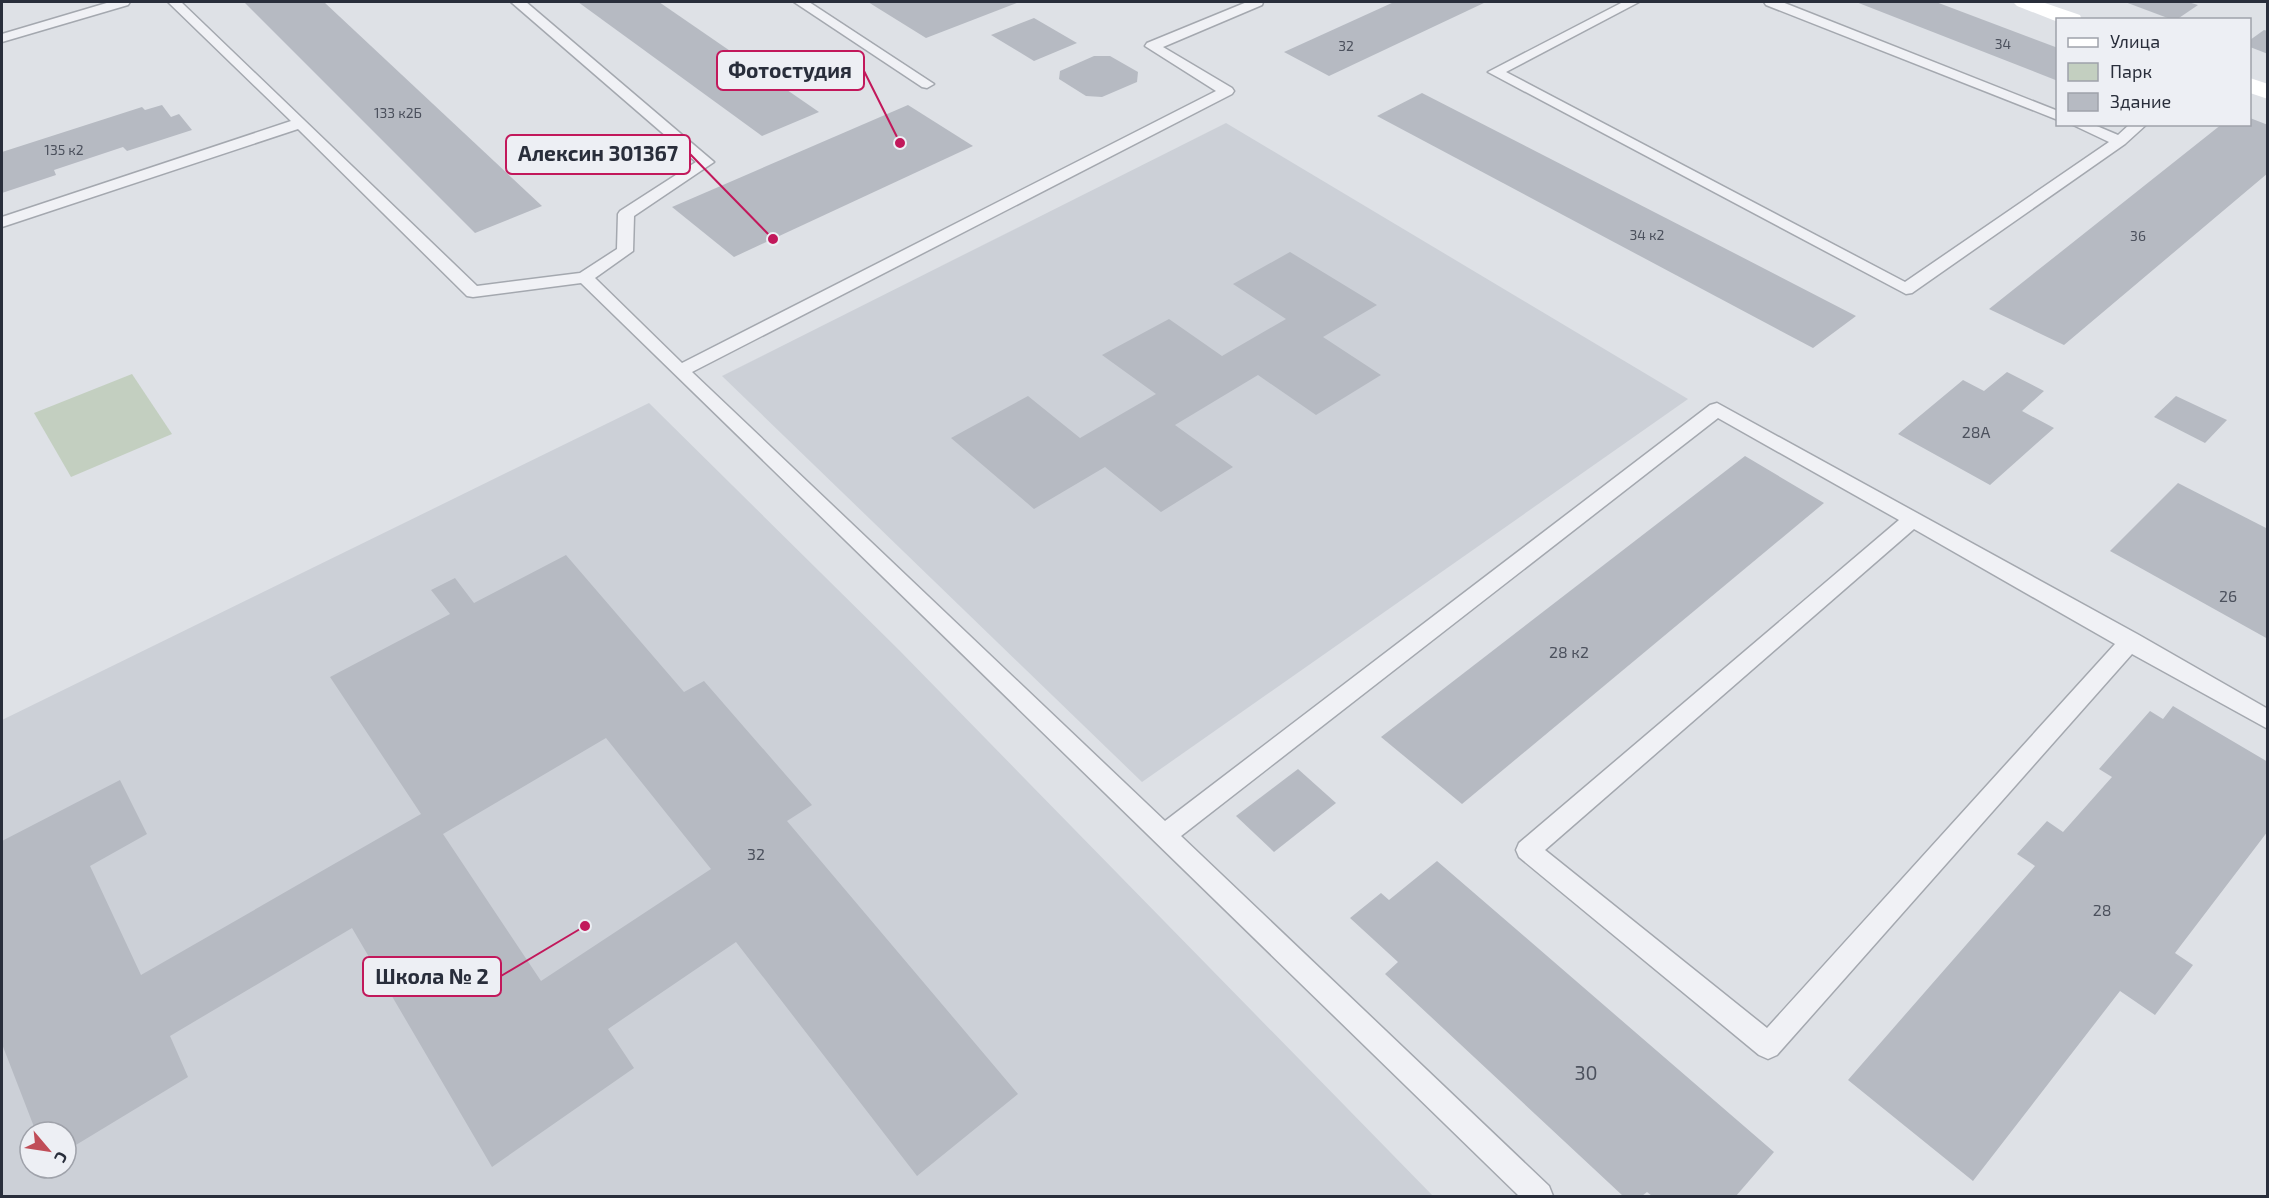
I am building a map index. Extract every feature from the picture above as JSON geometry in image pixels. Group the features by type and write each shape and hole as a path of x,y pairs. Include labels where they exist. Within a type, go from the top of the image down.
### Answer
{"main road":[{"path":"2024,2 2067,18"},
{"path":"2251,85 2268,92"}],"lane":[{"path":"2,38 123,2"},
{"path":"174,2 473,292 585,277 625,251 626,214 706,162 518,2"},
{"path":"801,2 927,84"},
{"path":"680,370 1227,91 1152,46 1257,2"},
{"path":"1632,2 1496,72 1906,289 2120,141 2138,126"},
{"path":"1771,2 2056,115"},
{"path":"2,222 301,123"},
{"path":"2083,126 2120,141"},
{"path":"585,277 1539,1197"},
{"path":"1163,836 1717,409 2268,720"},
{"path":"1912,520 1528,849 1767,1046 2131,641"}],"shaded area":[{"path":"1226,123 1688,399 1142,782 722,376"},
{"path":"649,403 899,650 1433,1196 2,1196 2,720"}],"green space":[{"path":"132,374 172,434 71,477 34,413"}],"building":[{"path":"244,2 324,2 542,206 475,233"},
{"path":"578,2 659,2 819,112 762,136"},
{"path":"868,2 1019,2 926,38"},
{"path":"1394,2 1486,2 1329,76 1284,52"},
{"path":"1856,2 1936,2 2056,47 2056,80"},
{"path":"2125,2 2188,2 2198,5 2179,18 2168,18"},
{"path":"1034,18 1077,43 1034,61 991,35"},
{"path":"2264,30 2268,31 2268,54 2251,47 2251,39"},
{"path":"1094,56 1110,56 1138,72 1137,82 1102,97 1086,96 1059,79 1060,71"},
{"path":"1422,93 1856,316 1813,348 1377,116"},
{"path":"162,105 171,117 179,114 192,130 127,151 123,147 54,170 56,175 2,193 2,152 142,107 145,110"},
{"path":"908,105 973,146 734,257 672,207"},
{"path":"2251,118 2268,125 2268,173 2064,345 1989,309 2219,126 2251,126"},
{"path":"1290,252 1377,305 1323,337 1381,375 1316,415 1258,375 1175,425 1233,467 1161,512 1105,467 1034,509 951,438 1028,396 1080,438 1156,394 1102,355 1169,319 1222,356 1286,319 1233,284"},
{"path":"2007,372 2044,391 2022,411 2054,428 1990,485 1898,434 1963,380 1984,391"},
{"path":"2176,396 2227,420 2205,443 2154,417"},
{"path":"1745,456 1824,503 1462,804 1381,737"},
{"path":"2178,483 2268,529 2268,639 2110,551"},
{"path":"566,555 684,692 704,681 812,805 787,821 1018,1094 917,1176 736,942 608,1029 634,1068 492,1167 352,928 170,1036 188,1077 78,1144 78,1120 31,1120 2,1044 2,841 120,780 147,834 90,866 141,975 421,814 330,677 450,614 431,590 455,578 474,603","holes":["606,738 711,869 541,981 443,834"]},
{"path":"2173,706 2268,762 2268,831 2175,953 2193,965 2155,1015 2120,991 1973,1181 1848,1080 2035,866 2017,854 2047,821 2063,832 2112,777 2099,769 2150,711 2163,719"},
{"path":"1298,769 1336,803 1274,852 1236,816"},
{"path":"1437,861 1774,1152 1736,1196 1652,1196 1647,1192 1642,1196 1623,1196 1385,974 1398,962 1350,918 1381,893 1389,900"}],"place":[{"name":"Фотостудия","path":"900,143"},
{"name":"Алексин 301367","path":"773,239"},
{"name":"Школа № 2","path":"585,926"}]}
